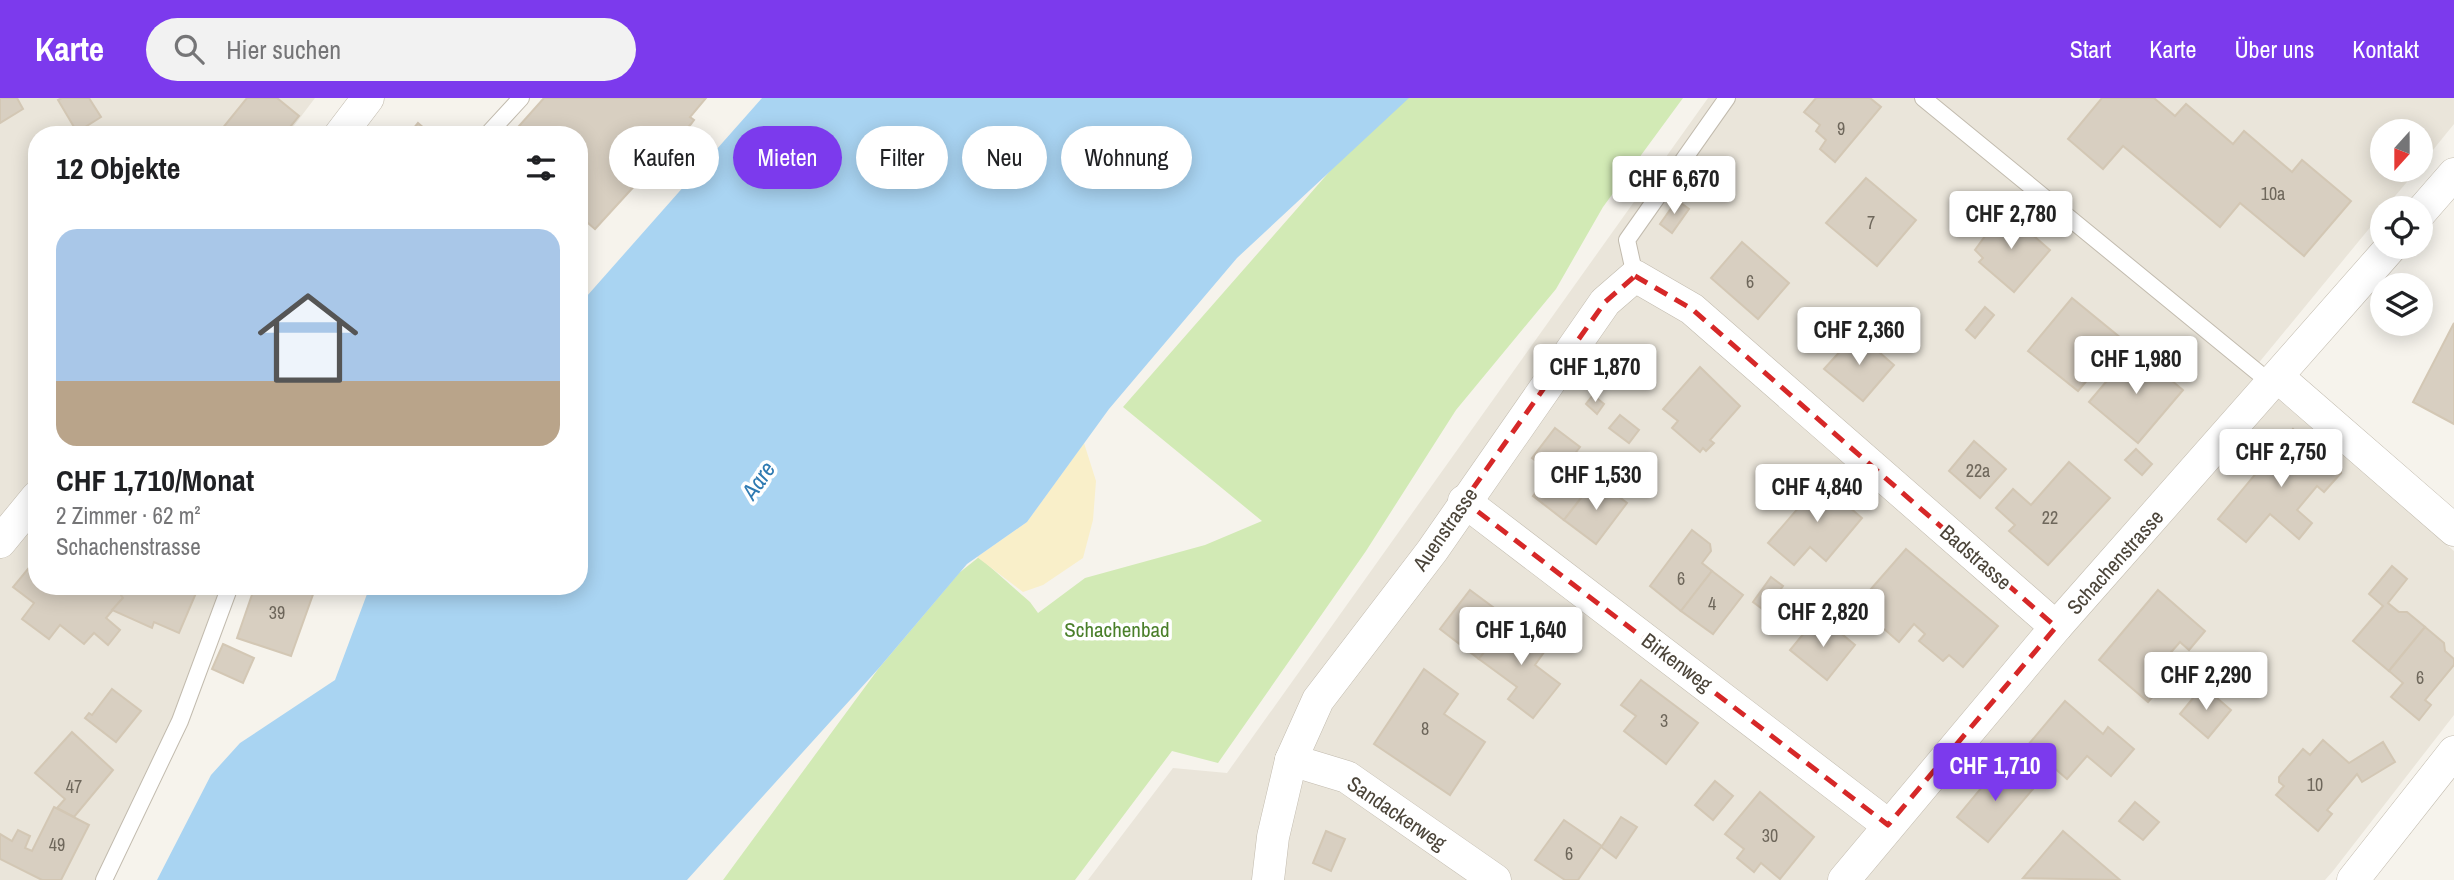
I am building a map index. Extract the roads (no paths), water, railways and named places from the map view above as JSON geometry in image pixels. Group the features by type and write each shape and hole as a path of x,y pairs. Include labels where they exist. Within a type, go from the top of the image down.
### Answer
{"street":[{"path":"347,126 368,98"},
{"path":"2433,198 2454,174"},
{"name":"Schachenstrasse","path":"1843,880 2056,627 2381,259"},
{"name":"Auenstrasse","path":"1268,880 1273,837 1292,760 1318,700 1432,551 1464,501 1605,302 1635,276"},
{"name":"Badstrasse","path":"1635,276 1692,309 2056,627"},
{"path":"2275,380 2454,530"},
{"name":"Birkenweg","path":"1464,501 1888,825"},
{"path":"0,542 28,508"},
{"path":"2353,880 2454,752"},
{"name":"Sandackerweg","path":"1292,760 1347,777 1495,880"}],"lane":[{"path":"495,126 521,98"},
{"path":"1635,276 1627,240 1727,98"},
{"path":"1923,98 2275,380"},
{"path":"104,880 180,721 227,595"}],"water":[{"name":"Aare","path":"762,98 1409,98 1237,258 1109,409 1027,522 967,564 879,668 687,880 157,880 211,775 240,743 335,680 367,595 588,595 588,295 682,189 719,189 719,147 733,131 733,189 842,189 842,126 737,126"}],"park label":[{"name":"Schachenbad","path":"1117,629"}]}
